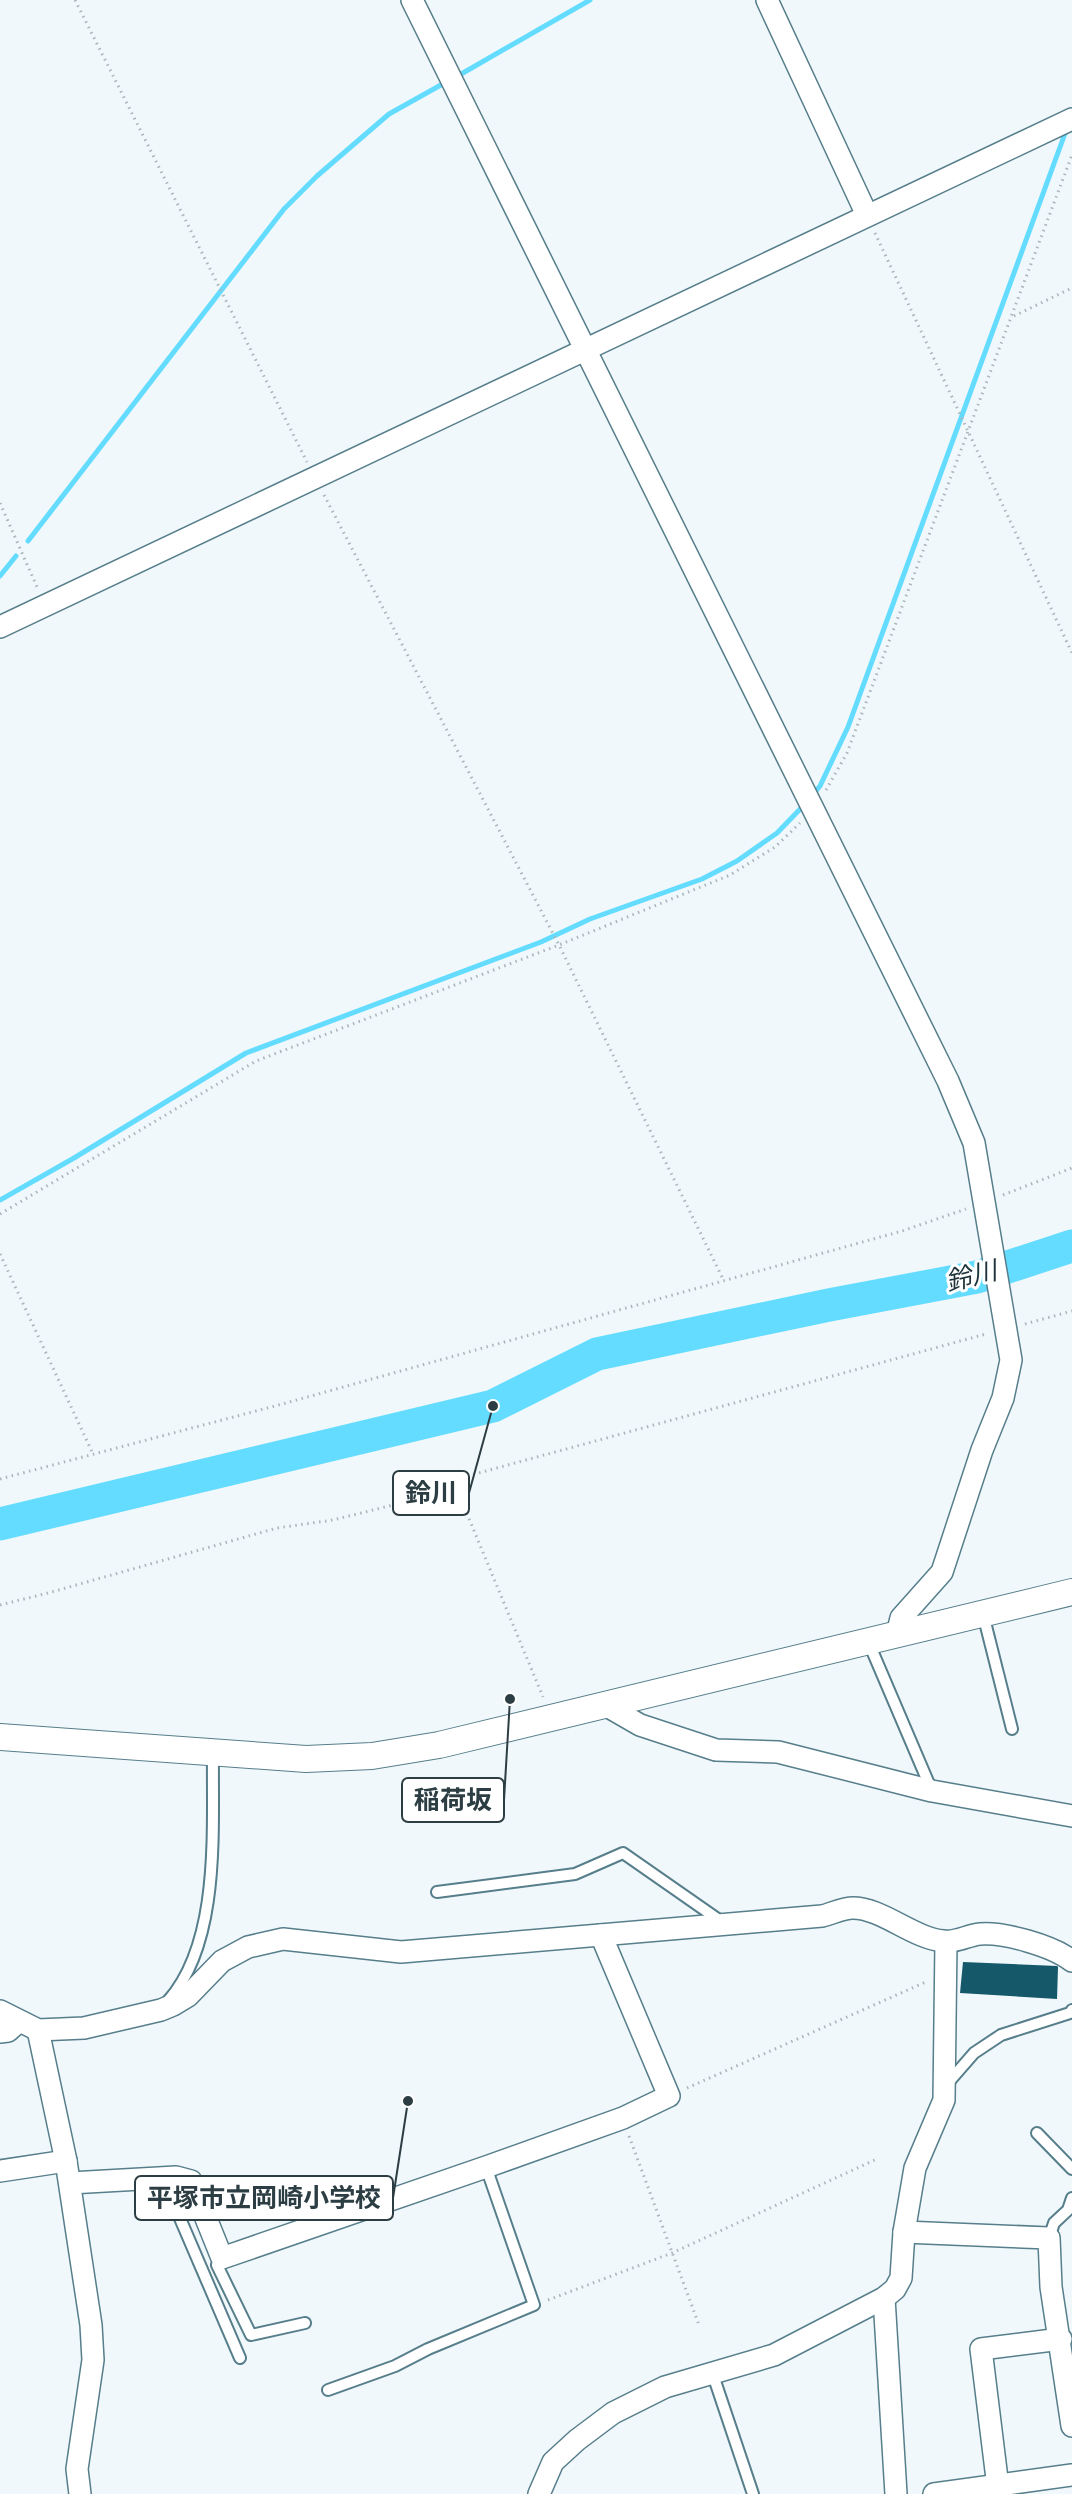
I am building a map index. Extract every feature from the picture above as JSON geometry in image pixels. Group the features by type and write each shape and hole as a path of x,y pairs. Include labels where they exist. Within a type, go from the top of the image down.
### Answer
{"street":[{"path":"412,0 948,1081 974,1143 1011,1360 1003,1398 982,1450 942,1572 901,1618 897,1635"},
{"path":"767,0 867,215"},
{"path":"0,627 1072,119"},
{"path":"0,1737 306,1759 372,1756 439,1745 607,1706 867,1640 897,1635 1072,1592"},
{"path":"607,1706 639,1725 716,1750 778,1752 932,1791 1072,1816"},
{"path":"19,2028 84,2028 161,2010 188,1996 222,1961 248,1947 283,1939 401,1952 822,1916 853,1908 882,1916 928,1938 946,1942 980,1934 1013,1938 1063,1954 1072,1961"},
{"path":"70,2183 176,2177 191,2181 222,2258 623,2118 669,2096 601,1935"},
{"path":"539,2494 553,2462 577,2440 613,2413 665,2387 774,2355 884,2298 895,2289 901,2278 904,2232 915,2168 944,2100 946,1942"},
{"path":"0,2011 19,2028 66,2161 70,2183 91,2325 93,2360 77,2469 80,2494"},
{"path":"0,2170 66,2161"},
{"path":"904,2232 1049,2238 1051,2287 1061,2339 1072,2426"},
{"path":"884,2298 896,2494"},
{"path":"998,2487 981,2349 1061,2339"},
{"path":"934,2494 998,2487 1022,2489 1072,2475"}],"lane":[{"path":"983,1613 1012,1729"},
{"path":"867,1640 932,1791"},
{"path":"161,2010 185,1978 201,1941 212,1859 213,1753"},
{"path":"437,1892 575,1874 623,1852 725,1924"},
{"path":"945,2087 974,2053 1001,2035 1070,2013 1072,2010"},
{"path":"1037,2133 1072,2169"},
{"path":"328,2390 395,2366 428,2349 534,2305 486,2167"},
{"path":"147,2179 162,2188 176,2210 240,2358"},
{"path":"1049,2238 1054,2223 1068,2210 1072,2198"},
{"path":"222,2258 218,2265 251,2335 306,2323"},
{"path":"712,2372 753,2494"}],"path":[{"path":"75,0 315,479 559,945 724,1281"},
{"path":"0,1214 256,1061 559,945 730,875 776,847 798,827 829,786 847,753 968,430 1013,317 1072,155"},
{"path":"867,215 1072,653"},
{"path":"1013,317 1072,288"},
{"path":"0,503 46,605"},
{"path":"0,1479 286,1403 902,1231 983,1203 1072,1168"},
{"path":"0,1254 93,1454"},
{"path":"0,1605 277,1528 333,1520 398,1504 453,1480 1072,1311"},
{"path":"453,1480 552,1718"},
{"path":"669,2096 946,1973"},
{"path":"623,2118 699,2325"},
{"path":"534,2305 672,2253 877,2159"}],"building":[{"path":"963,1962 1057,1966 1057,1999 960,1993"}],"waterway":[{"path":"456,77 590,0"},
{"path":"28,541 284,209 317,176 389,114 448,81"},
{"path":"811,797 820,786 848,727 1067,128"},
{"path":"0,576 16,556"},
{"path":"0,1200 74,1158 246,1053 541,942 590,919 702,879 737,861 777,833 805,804"},
{"name":"鈴川","path":"0,1524 493,1406 597,1354 829,1305 977,1277 1072,1246"}],"place":[{"name":"鈴川","path":"493,1406"},
{"name":"稲荷坂","path":"510,1699"},
{"name":"平塚市立岡崎小学校","path":"408,2101"}]}
